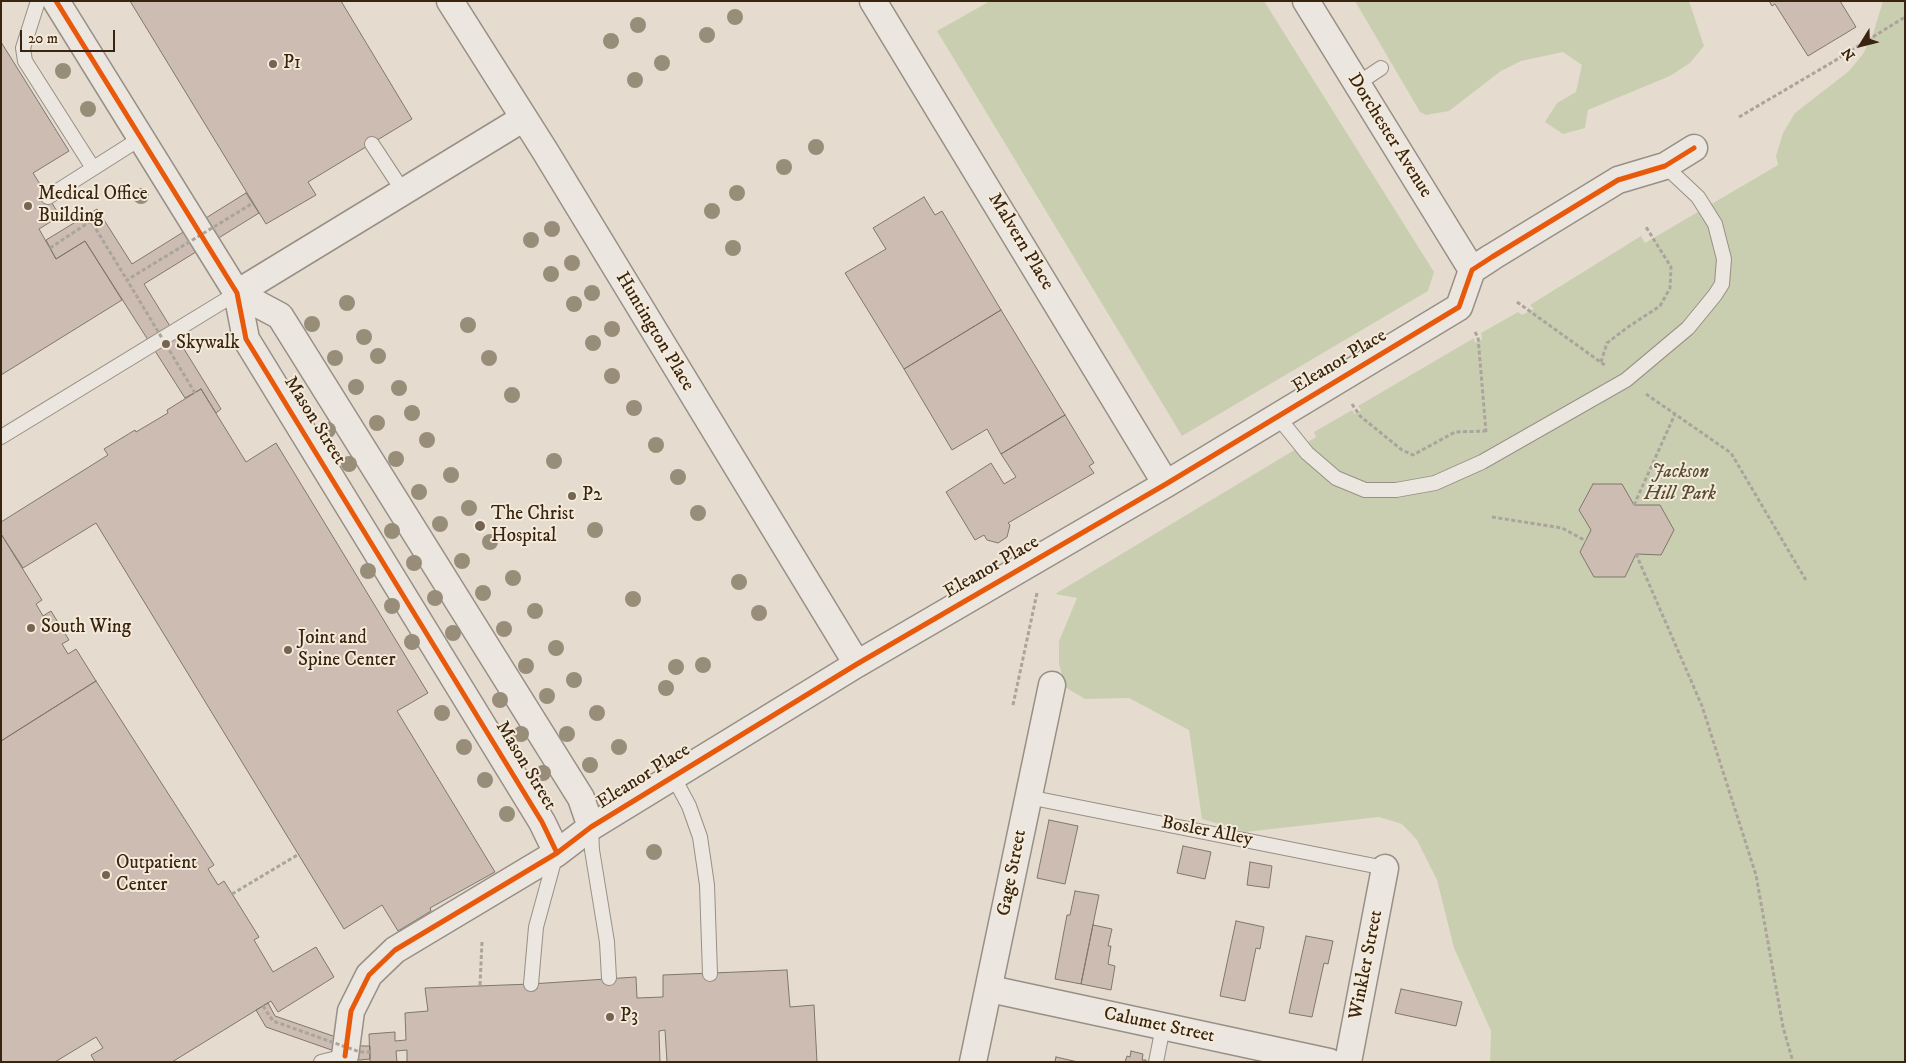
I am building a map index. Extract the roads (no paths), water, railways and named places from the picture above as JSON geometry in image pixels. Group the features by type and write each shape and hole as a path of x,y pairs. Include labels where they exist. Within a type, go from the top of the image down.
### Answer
{"street":[{"name":"Mason Street","path":"56,1 237,294 246,338 532,805 557,853"},
{"name":"Huntington Place","path":"450,1 524,118 857,664"},
{"name":"Malvern Place","path":"873,1 1166,484"},
{"name":"Dorchester Avenue","path":"1306,1 1472,270"},
{"path":"237,294 524,118"},
{"path":"1472,270 1618,180 1665,166 1694,148"},
{"name":"Eleanor Place","path":"346,1058 351,1011 369,975 395,950 557,853 591,827 857,664 1166,484 1460,307 1472,270"},
{"name":"Mason Street","path":"237,294 280,316 581,798 591,827"},
{"name":"Gage Street","path":"973,1062 990,989 1052,685"},
{"name":"Winkler Street","path":"1348,1062 1385,868"},
{"name":"Calumet Street","path":"990,989 1329,1062"}],"lane":[{"path":"38,1 23,48 25,61 93,168"},
{"path":"1357,84 1381,68"},
{"path":"48,197 141,138"},
{"path":"372,144 403,191"},
{"path":"1278,417 1307,453 1336,478 1365,490 1396,490 1434,483 1488,459 1626,380 1688,328 1722,284 1724,259 1716,224 1698,197 1665,166"},
{"path":"1,437 237,294"},
{"path":"672,776 689,806 700,837 707,885 710,974"},
{"name":"Bosler Alley","path":"1028,797 1385,868"},
{"path":"591,827 592,850 607,942 609,978"},
{"path":"531,984 536,927 557,853"},
{"path":"1156,1062 1163,1027"}],"place":[{"name":"P1","path":"273,64"},
{"name":"Medical Office Building","path":"28,206"},
{"name":"Skywalk","path":"166,344"},
{"name":"P2","path":"572,496"},
{"name":"The Christ Hospital","path":"480,526"},
{"name":"South Wing","path":"31,628"},
{"name":"Joint and Spine Center","path":"288,650"},
{"name":"Outpatient Center","path":"106,875"},
{"name":"P3","path":"610,1017"}],"park label":[{"name":"Jackson Hill Park","path":"1680,484"}]}
